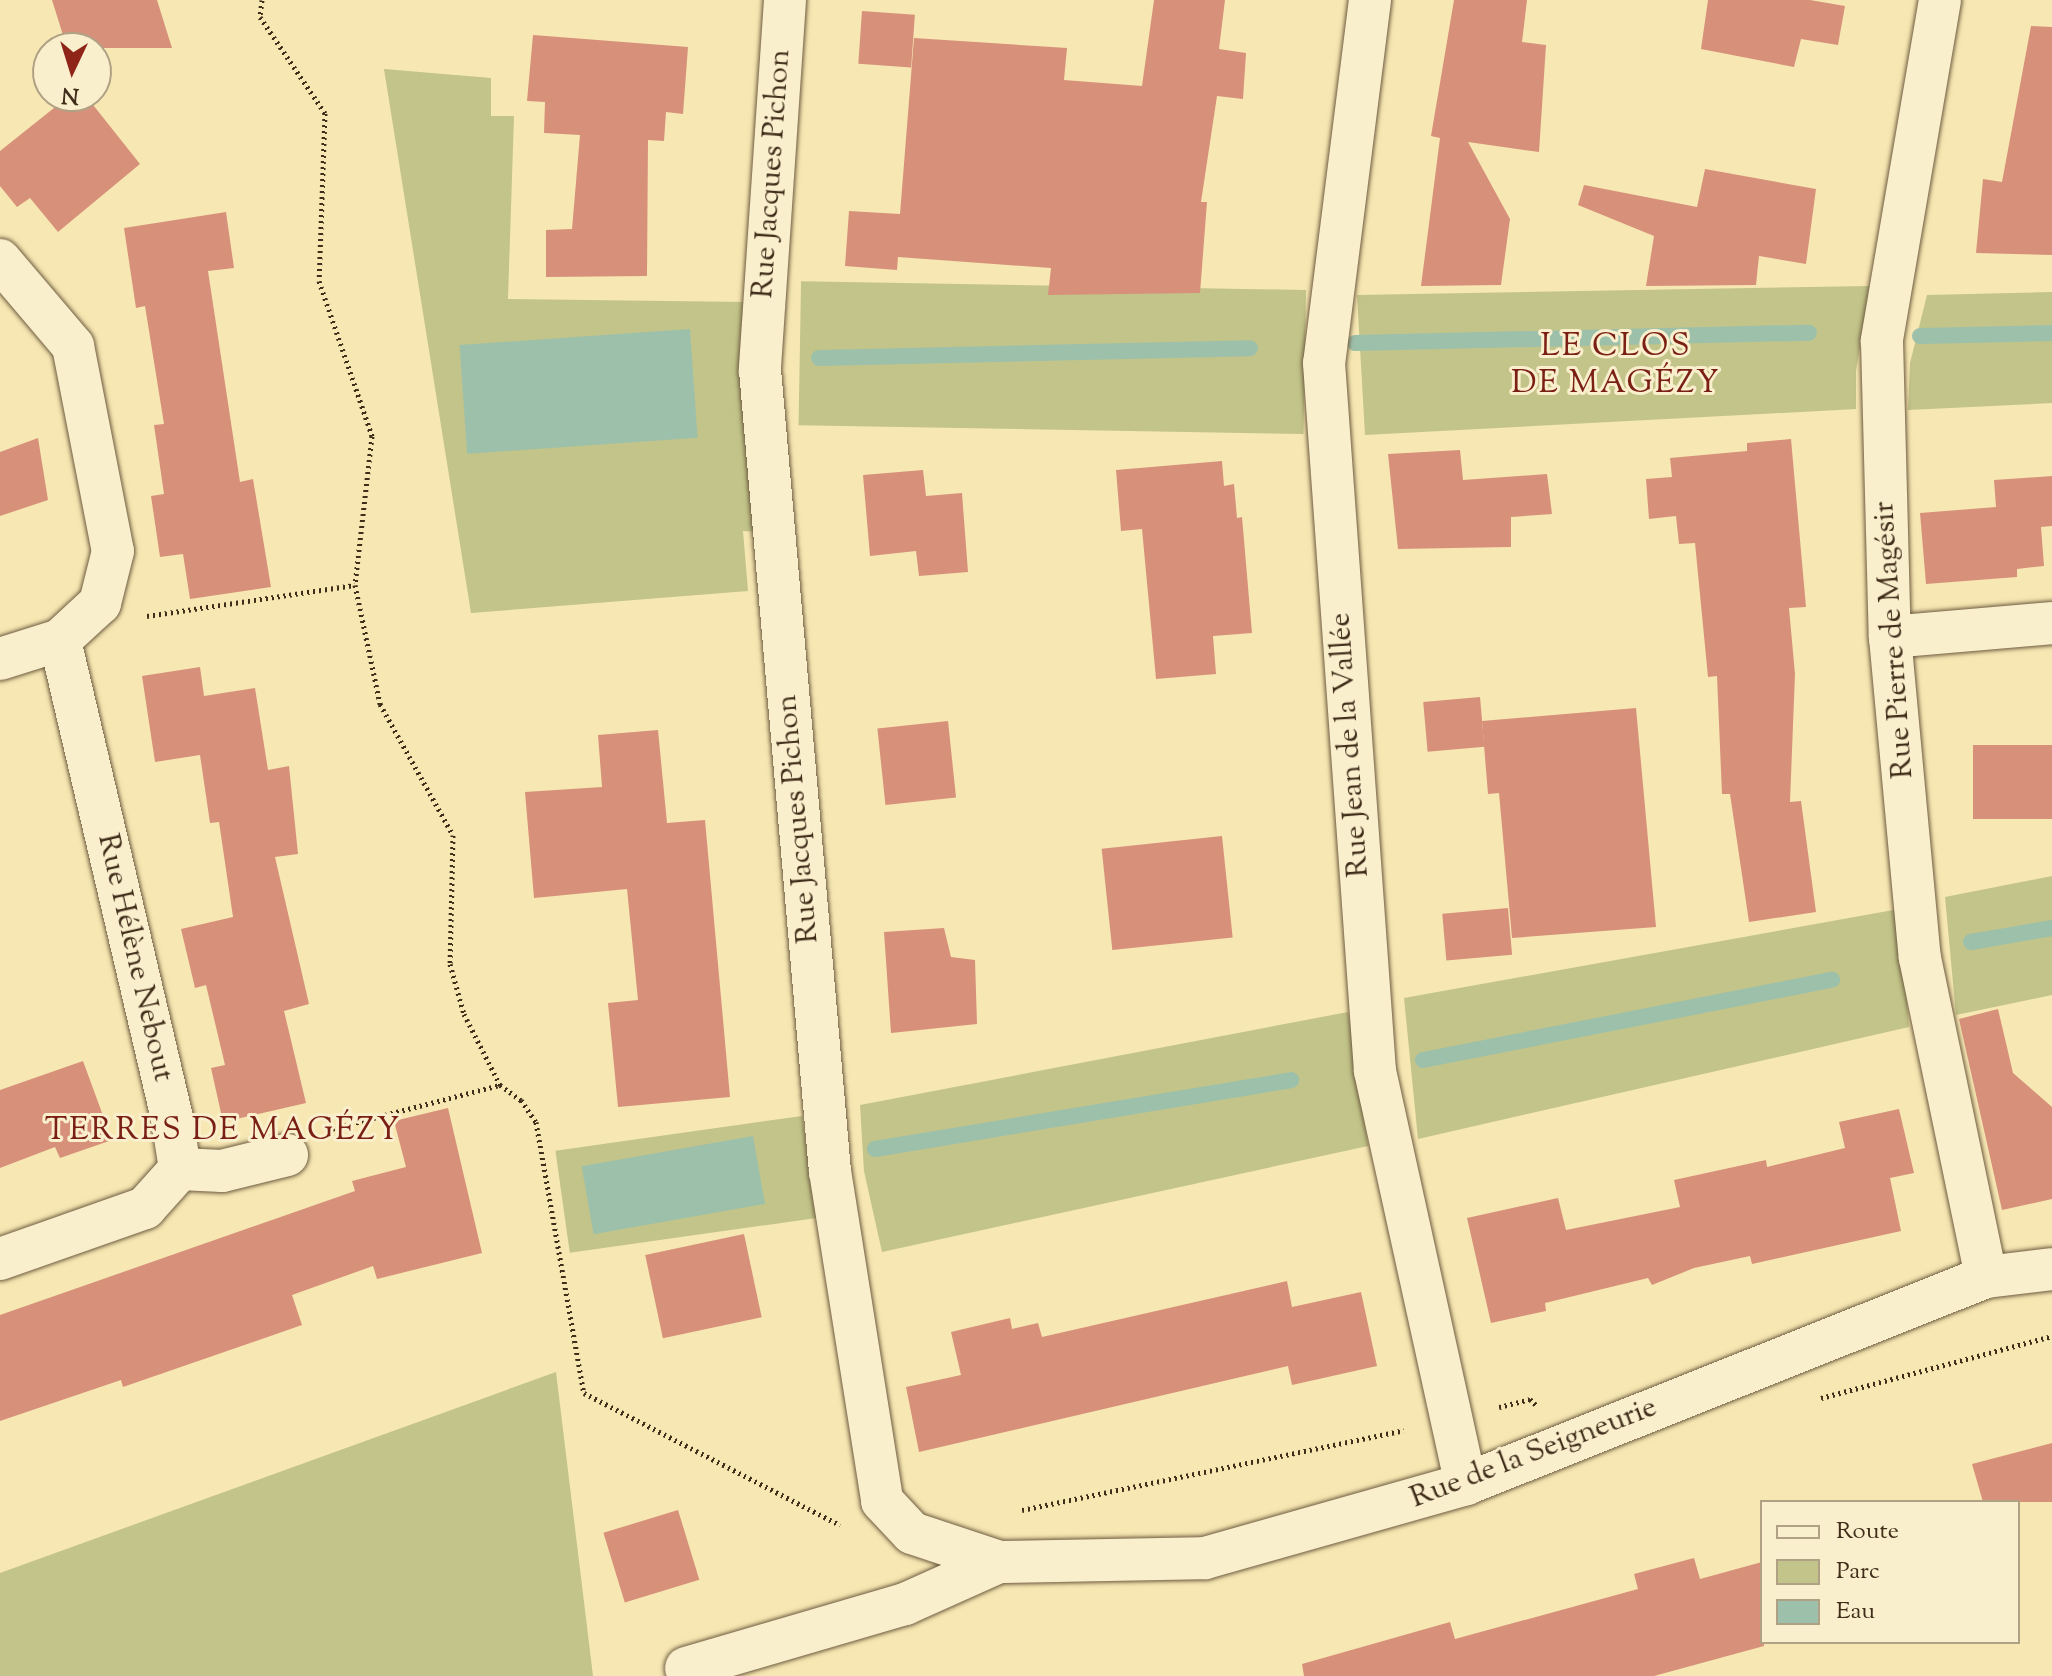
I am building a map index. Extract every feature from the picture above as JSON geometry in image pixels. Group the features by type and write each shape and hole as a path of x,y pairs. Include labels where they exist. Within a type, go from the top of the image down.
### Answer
{"street":[{"name":"Rue Jacques Pichon","path":"785,0 760,370 830,1171 882,1501 912,1533 999,1562"},
{"name":"Rue Jean de la Vallée","path":"1370,0 1324,363 1375,1071 1466,1484"},
{"name":"Rue Pierre de Magésir","path":"1940,0 1882,341 1890,637 1920,958 1986,1277"},
{"path":"0,260 73,346 113,551 100,603 60,640 0,659"},
{"path":"1890,637 2052,623"},
{"name":"Rue Hélène Nebout","path":"60,640 172,1118 180,1169"},
{"path":"0,1259 145,1208 180,1169 222,1171 287,1155"},
{"name":"Rue de la Seigneurie","path":"999,1562 1205,1558 1466,1484 1986,1277 2052,1269"},
{"path":"686,1668 905,1604 999,1562"}],"path":[{"path":"262,0 260,17 325,113 319,281 372,436 355,585 380,704 453,835 450,964 464,1014 500,1085 521,1100 536,1122 584,1393 875,1543 912,1533"},
{"path":"100,603 150,617 355,585"},
{"path":"287,1155 314,1134 500,1085"},
{"path":"1818,1399 2052,1336"},
{"path":"1020,1510 1450,1420 1530,1399 1572,1441"}],"green space":[{"path":"384,69 491,78 491,116 514,116 508,299 746,302 761,532 743,531 748,591 471,613"},
{"path":"801,281 1306,290 1303,434 799,425"},
{"path":"1870,286 1856,371 1856,409 1365,435 1357,295"},
{"path":"2052,292 2052,403 1908,410 1910,363 1927,295"},
{"path":"2052,876 2052,995 1956,1015 1945,897"},
{"path":"1899,909 1909,1027 1418,1139 1404,998"},
{"path":"1348,1012 1368,1146 882,1252 864,1171 860,1105"},
{"path":"802,1116 816,1218 570,1253 555,1151"},
{"path":"556,1372 593,1676 0,1676 0,1573"}],"water":[{"path":"690,329 698,438 467,454 460,345"},
{"path":"753,1136 765,1204 594,1234 582,1166"}],"building":[{"path":"52,0 157,0 172,48 112,48 112,32 62,32"},
{"path":"1154,0 1225,0 1219,49 1246,53 1243,99 1217,96 1201,202 1207,202 1200,293 1048,295 1051,268 898,257 897,270 845,266 849,211 900,214 914,38 1067,48 1064,80 1142,86"},
{"path":"1454,0 1527,0 1522,42 1546,45 1539,152 1468,142 1510,219 1501,285 1421,286 1440,138 1431,136"},
{"path":"1708,0 1810,0 1845,6 1838,45 1801,39 1794,67 1701,49"},
{"path":"862,11 915,15 911,68 858,64"},
{"path":"2031,26 2052,27 2052,255 1976,253 1983,179 2002,182"},
{"path":"533,35 688,47 683,114 666,112 664,141 648,140 647,276 546,277 546,230 572,229 580,135 544,133 545,102 527,101"},
{"path":"49,112 99,112 140,164 58,232 30,198 17,207 0,186 0,151"},
{"path":"1705,169 1816,189 1806,264 1759,256 1756,285 1646,286 1654,236 1578,205 1584,185 1697,207"},
{"path":"226,212 234,268 208,271 240,482 253,479 271,587 190,599 183,554 160,557 151,496 164,494 154,425 164,424 145,306 136,308 124,228"},
{"path":"38,438 48,500 0,516 0,452"},
{"path":"1791,439 1806,607 1789,608 1795,674 1790,802 1801,801 1816,912 1749,922 1730,794 1722,794 1717,676 1708,677 1695,543 1679,544 1676,516 1649,519 1646,479 1672,477 1670,458 1747,451 1747,443"},
{"path":"1460,450 1463,480 1547,474 1552,514 1511,517 1511,547 1398,549 1388,454"},
{"path":"1222,461 1224,486 1234,484 1237,518 1242,517 1252,633 1213,636 1216,674 1156,679 1142,529 1121,531 1116,470"},
{"path":"923,470 926,496 962,493 968,572 919,576 916,551 870,556 863,475"},
{"path":"2052,476 2052,526 2041,527 2044,566 2017,569 2017,577 1926,584 1920,513 1996,507 1994,480"},
{"path":"200,667 204,696 255,688 268,770 289,766 298,854 275,857 309,1004 284,1011 306,1103 223,1122 211,1068 225,1065 206,985 195,988 181,929 233,917 219,822 210,823 200,755 155,762 142,676"},
{"path":"1480,697 1484,747 1428,752 1423,702"},
{"path":"1636,708 1656,927 1512,938 1499,793 1488,794 1482,721"},
{"path":"948,721 956,798 885,805 877,728"},
{"path":"658,730 667,823 705,820 730,1097 618,1107 608,1003 638,1000 627,889 534,898 525,792 602,787 598,735"},
{"path":"1973,745 2052,745 2052,819 1973,819"},
{"path":"1222,836 1233,937 1112,950 1102,849"},
{"path":"1508,908 1512,955 1446,961 1442,914"},
{"path":"944,928 951,957 975,960 977,1024 891,1033 884,932"},
{"path":"1998,1009 2013,1073 2052,1107 2052,1199 2002,1210 1959,1019"},
{"path":"83,1061 112,1140 60,1158 55,1147 0,1168 0,1090"},
{"path":"448,1108 482,1253 377,1279 373,1266 292,1295 302,1325 123,1387 121,1380 0,1421 0,1315 355,1191 352,1181 406,1167 394,1121"},
{"path":"1899,1109 1914,1173 1890,1178 1901,1231 1752,1264 1750,1256 1694,1268 1652,1285 1648,1278 1545,1303 1546,1311 1491,1323 1467,1218 1558,1198 1566,1230 1680,1207 1674,1180 1766,1160 1767,1167 1845,1148 1839,1122"},
{"path":"744,1234 762,1317 663,1338 645,1255"},
{"path":"1287,1281 1292,1307 1361,1292 1377,1366 1292,1385 1288,1366 919,1452 906,1387 961,1375 951,1332 1010,1318 1012,1329 1038,1323 1042,1337"},
{"path":"2052,1443 2052,1502 1982,1500 1972,1464"},
{"path":"678,1510 699,1580 625,1603 603,1533"},
{"path":"1694,1558 1700,1579 1760,1563 1760,1644 1764,1646 1654,1676 1304,1676 1302,1664 1450,1622 1455,1639 1638,1589 1634,1574"}],"waterway":[{"path":"1355,343 1809,333"},
{"path":"1920,336 2052,333"},
{"path":"819,358 1250,348"},
{"path":"1971,942 2052,928"},
{"path":"1423,1060 1832,980"},
{"path":"875,1149 1291,1080"}],"district":[{"name":"LE CLOS DE MAGÉZY","path":"1616,366"},
{"name":"TERRES DE MAGÉZY","path":"223,1131"}]}
